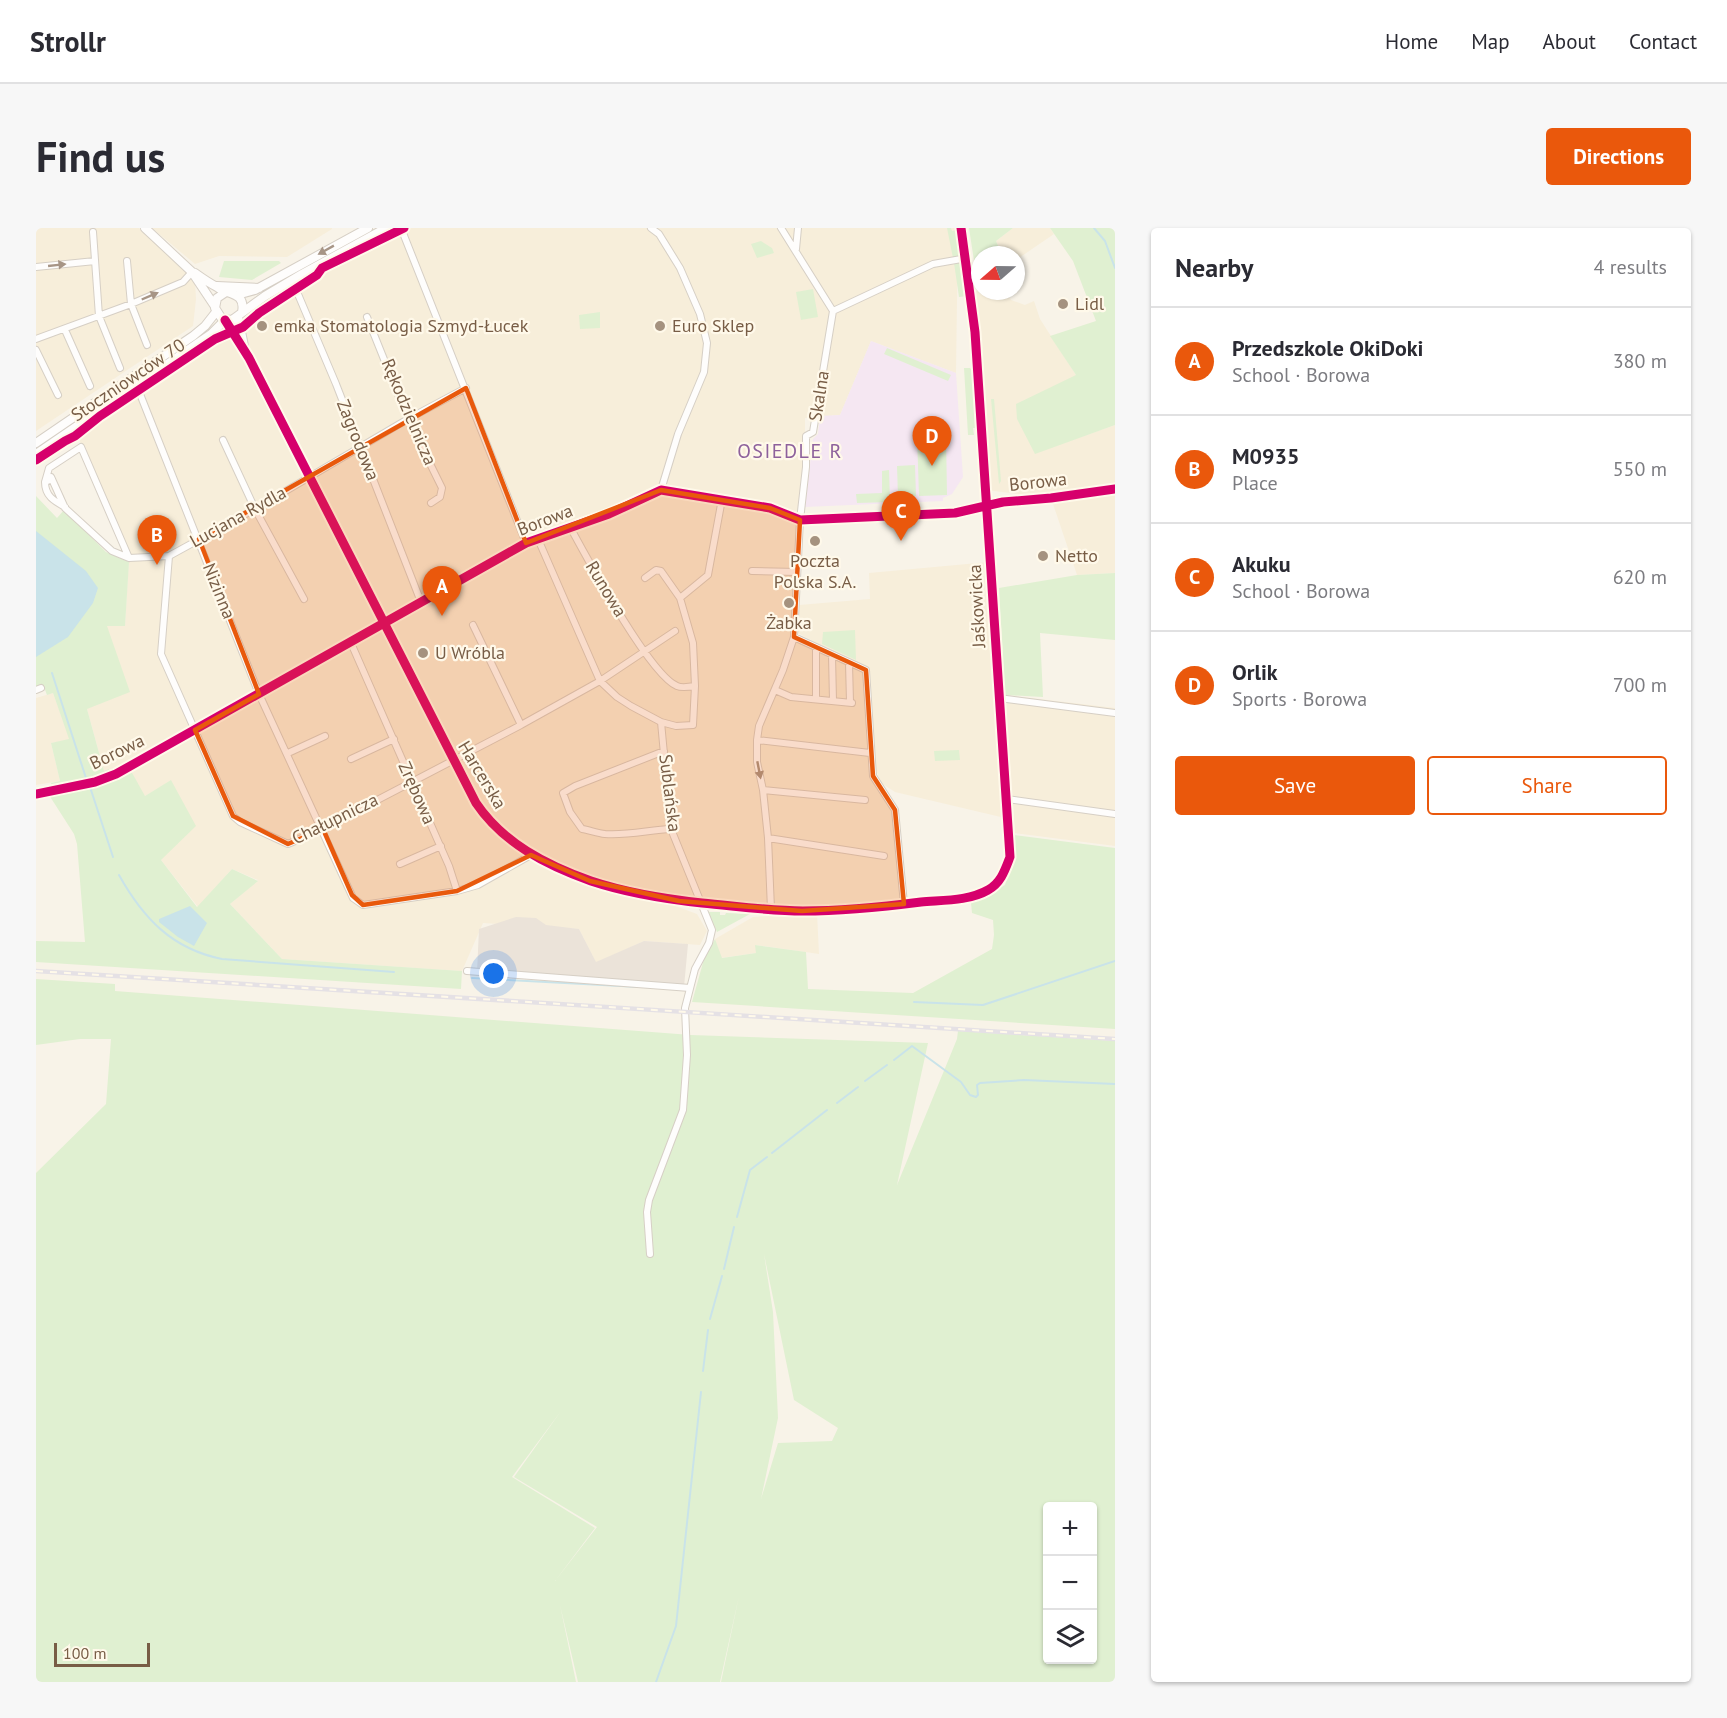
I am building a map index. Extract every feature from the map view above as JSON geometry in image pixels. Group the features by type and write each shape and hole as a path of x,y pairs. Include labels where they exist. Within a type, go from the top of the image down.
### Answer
{"street":[{"path":"145,228 192,272 226,292 237,295 260,288 368,228"},
{"path":"192,272 225,320 240,315 292,280 386,228"},
{"path":"401,228 526,543"},
{"path":"651,228 659,234 683,274 700,314 707,343 704,372 678,434 661,490"},
{"path":"781,228 833,311 847,308 933,264 967,258"},
{"path":"796,250 798,228"},
{"name":"Jaśkowicka","path":"904,904 977,895 994,886 1002,878 1010,856 975,332 967,258 961,228"},
{"path":"93,232 99,316 120,368"},
{"path":"36,267 95,261"},
{"path":"127,261 132,304 147,345"},
{"path":"36,339 132,304 183,282 192,272"},
{"name":"Zagrodowa","path":"292,280 361,447 421,602"},
{"path":"213,285 260,288"},
{"path":"215,308 220,295 226,292"},
{"path":"237,295 242,303 240,315"},
{"name":"Stoczniowców 70","path":"36,443 193,336 205,326 215,308"},
{"name":"Skalna","path":"771,909 768,838 763,790 757,762 757,740 759,726 794,637 800,520 806,467 806,436 813,432 833,311"},
{"name":"Harcerska","path":"240,315 242,339 249,358"},
{"name":"Rękodzielnicza","path":"367,317 381,347 408,419 442,488 440,497 430,503"},
{"name":"Stoczniowców 70","path":"36,454 211,334 225,320"},
{"name":"Harcerska","path":"225,320 249,358 453,760 486,817 513,843 531,855 590,880 648,896 771,909 825,910 904,904"},
{"path":"65,330 90,386"},
{"path":"211,334 217,330 224,330 235,336"},
{"path":"36,350 58,395"},
{"name":"Lucjana Rydla","path":"195,730 161,654 169,556 466,388"},
{"name":"Nizinna","path":"140,394 260,694 352,895 363,905 457,891 478,885 531,855"},
{"path":"223,440 255,509 304,599"},
{"path":"129,558 81,447 52,465 46,472 47,493 112,551 129,558 169,556"},
{"path":"52,465 50,470 52,479 66,508"},
{"path":"45,482 52,479"},
{"name":"Borowa","path":"36,794 106,779 526,543 609,514 661,490 770,508 800,520 955,513 987,505 1115,489"},
{"path":"680,598 708,575 722,499"},
{"name":"Runowa","path":"570,527 644,651 669,681 678,687 695,686"},
{"path":"538,539 600,681 617,697 662,722 676,726 693,725 695,686 693,643 680,598 661,571 656,570 645,578"},
{"path":"752,571 797,572"},
{"path":"473,625 521,725"},
{"path":"600,681 675,631"},
{"path":"794,637 866,670 873,776 891,801 897,819 904,904"},
{"name":"Zrębowa","path":"351,643 441,846 457,891"},
{"path":"816,647 816,699"},
{"path":"832,655 832,701"},
{"path":"774,692 791,697 851,703 849,663"},
{"name":"Chałupnicza","path":"195,730 233,816 240,822 288,844 412,782 600,681"},
{"path":"999,698 1115,713"},
{"name":"Sublańska","path":"650,1254 647,1212 649,1200 683,1110 687,1055 684,1012 695,969 712,930 671,829 662,722"},
{"path":"288,753 325,736"},
{"name":"Zrębowa","path":"351,759 394,739"},
{"path":"757,740 870,753"},
{"path":"664,751 575,786 563,793 570,812 582,829 604,834 671,829"},
{"path":"763,790 865,800"},
{"path":"1007,799 1115,814"},
{"path":"768,838 884,856"},
{"name":"Zrębowa","path":"400,864 441,846"},
{"path":"468,971 690,988"}],"highlighted area":[{"path":"466,388 526,543 661,490 770,508 800,520 794,637 866,670 873,776 895,810 904,904 802,911 679,901 590,881 531,855 457,891 363,905 352,895 323,829 288,844 233,816 195,730 259,694 199,539"}],"shaded area":[{"path":"36,228 139,228 195,281 196,299 193,326 36,431"},
{"path":"152,228 332,229 287,257 219,256 195,264"},
{"path":"386,228 958,228 956,373 871,341 840,415 805,418 805,469 795,639 864,671 872,780 891,811 901,901 802,911 651,897 697,914 707,931 700,945 644,941 596,963 579,929 483,923 462,971 282,959 230,904 258,880 232,869 198,907 161,860 171,781 145,796 114,779 110,769 104,771 87,709 107,626 125,626 129,558 80,442 80,436 172,372 211,334"},
{"path":"1013,228 1050,228 1054,234 1025,254 1025,246 998,246 996,241"},
{"path":"977,300 1011,300 1025,305 1034,301 1040,319 1076,375 1035,453 1115,425 1115,573 1077,575 1051,498 986,490 980,400 984,399"},
{"path":"871,341 956,373 963,477 952,494 943,498 943,501 805,507 813,439 818,434 820,416 840,415"},
{"path":"989,562 1005,818 895,792 881,783 876,770 870,672 798,633 799,605 870,599 869,573"},
{"path":"53,693 70,740 51,743 60,781 36,785 36,698"},
{"path":"1005,695 1115,708 1115,846 1015,833"},
{"path":"817,913 819,954 756,945 756,953 721,958 715,939 753,917"},
{"path":"516,917 536,918 546,925 579,929 596,962 644,941 688,944 684,987 477,972 479,929"}],"green space":[{"path":"947,228 951,228 952,231 958,230 962,254 953,258"},
{"path":"969,228 1013,228 996,241 998,246 972,246"},
{"path":"1050,228 1115,228 1115,425 1035,454 1017,419 1016,404 1076,375 1050,336 1096,321 1073,261"},
{"path":"761,241 772,248 774,253 757,258 751,244"},
{"path":"224,261 279,261 281,263 252,280 219,277"},
{"path":"954,263 962,263 968,296 959,297"},
{"path":"813,289 818,317 801,320 796,292"},
{"path":"600,312 600,328 580,329 579,315"},
{"path":"887,348 951,375 948,381 884,354"},
{"path":"964,368 970,368 974,372 977,413 975,428 973,428 974,435 968,435"},
{"path":"991,399 994,399 1001,481 999,484"},
{"path":"946,435 947,495 919,496 917,436"},
{"path":"915,465 916,496 898,496 897,466"},
{"path":"889,470 890,502 857,503 856,494 882,493 882,471"},
{"path":"36,496 57,518 64,510 106,552 129,562 125,626 107,626 130,692 87,709 104,771 109,769 111,773 90,780 52,787 51,783 60,781 51,743 69,739 53,693 47,695 44,687 36,689"},
{"path":"1115,573 1115,640 1040,633 1043,697 1005,695 999,588 1077,575"},
{"path":"855,630 856,660 822,644 823,632"},
{"path":"959,750 960,760 935,761 934,751"},
{"path":"131,771 145,796 171,780 196,826 161,860 197,907 232,869 258,881 230,904 282,959 462,971 461,989 36,962 36,941 85,942 77,844 74,834 49,795 115,779"},
{"path":"1014,835 1115,848 1115,1029 692,1002 704,959 715,939 722,958 756,953 755,945 806,952 808,989 913,993 992,949 993,920 972,913 971,903 1005,885 1013,860"},
{"path":"708,912 720,912 720,915 750,914 717,932"},
{"path":"36,979 115,984 115,991 691,1035 928,1043 897,1185 957,1039 958,1031 1115,1041 1115,1682 721,1682 739,1596 720,1682 578,1682 560,1605 576,1682 36,1682 36,1173 106,1104 111,1039 80,1039 36,1045","holes":["764,1254 794,1400 838,1428 832,1441 778,1443 761,1499 778,1418 773,1312","561,1411 514,1477 597,1527 555,1581 595,1528 512,1477"]}],"water":[{"path":"36,531 86,571 98,588 93,603 68,637 36,657"},
{"path":"190,906 207,923 194,946 159,922 159,919"}],"waterway":[{"path":"1094,228 1105,241 1115,268"},
{"path":"52,673 86,778"},
{"path":"90,787 113,857"},
{"path":"119,875 149,918 174,939 204,954 222,959 394,972"},
{"path":"914,1002 983,1005 1115,961"},
{"path":"472,978 640,987"},
{"path":"894,1060 912,1046 961,1082 970,1095 976,1097 978,1095 977,1085 980,1083 1024,1080 1115,1084"},
{"path":"865,1081 887,1065"},
{"path":"837,1103 858,1087"},
{"path":"772,1153 827,1110"},
{"path":"737,1217 750,1170 767,1157"},
{"path":"724,1269 734,1227"},
{"path":"710,1319 722,1276"},
{"path":"703,1371 708,1330"},
{"path":"656,1682 676,1626 701,1392"}],"railway":[{"path":"36,971 1115,1039"}],"cycle path":[{"path":"36,460 75,436 100,416 215,339 243,327 259,313 317,275 322,268 404,228"},
{"path":"225,320 249,358 476,803 499,830 512,841 542,860 591,881 674,900 803,911 955,899 981,894 996,884 1010,857 975,332 961,228"},
{"path":"36,794 95,782 116,774 526,543 609,514 661,490 770,508 800,520 955,513 1003,502 1115,489"}],"place":[{"name":"Lidl","path":"1063,304"},
{"name":"emka Stomatologia Szmyd-Łucek","path":"262,326"},
{"name":"Euro Sklep","path":"660,326"},
{"name":"Orlik","path":"932,466"},
{"name":"Poczta Polska S.A.","path":"815,541"},
{"name":"Akuku","path":"901,541"},
{"name":"Netto","path":"1043,556"},
{"name":"M0935","path":"157,565"},
{"name":"Żabka","path":"789,603"},
{"name":"Przedszkole OkiDoki","path":"442,616"},
{"name":"U Wróbla","path":"423,653"}],"district":[{"name":"OSIEDLE R","path":"790,451"}]}
